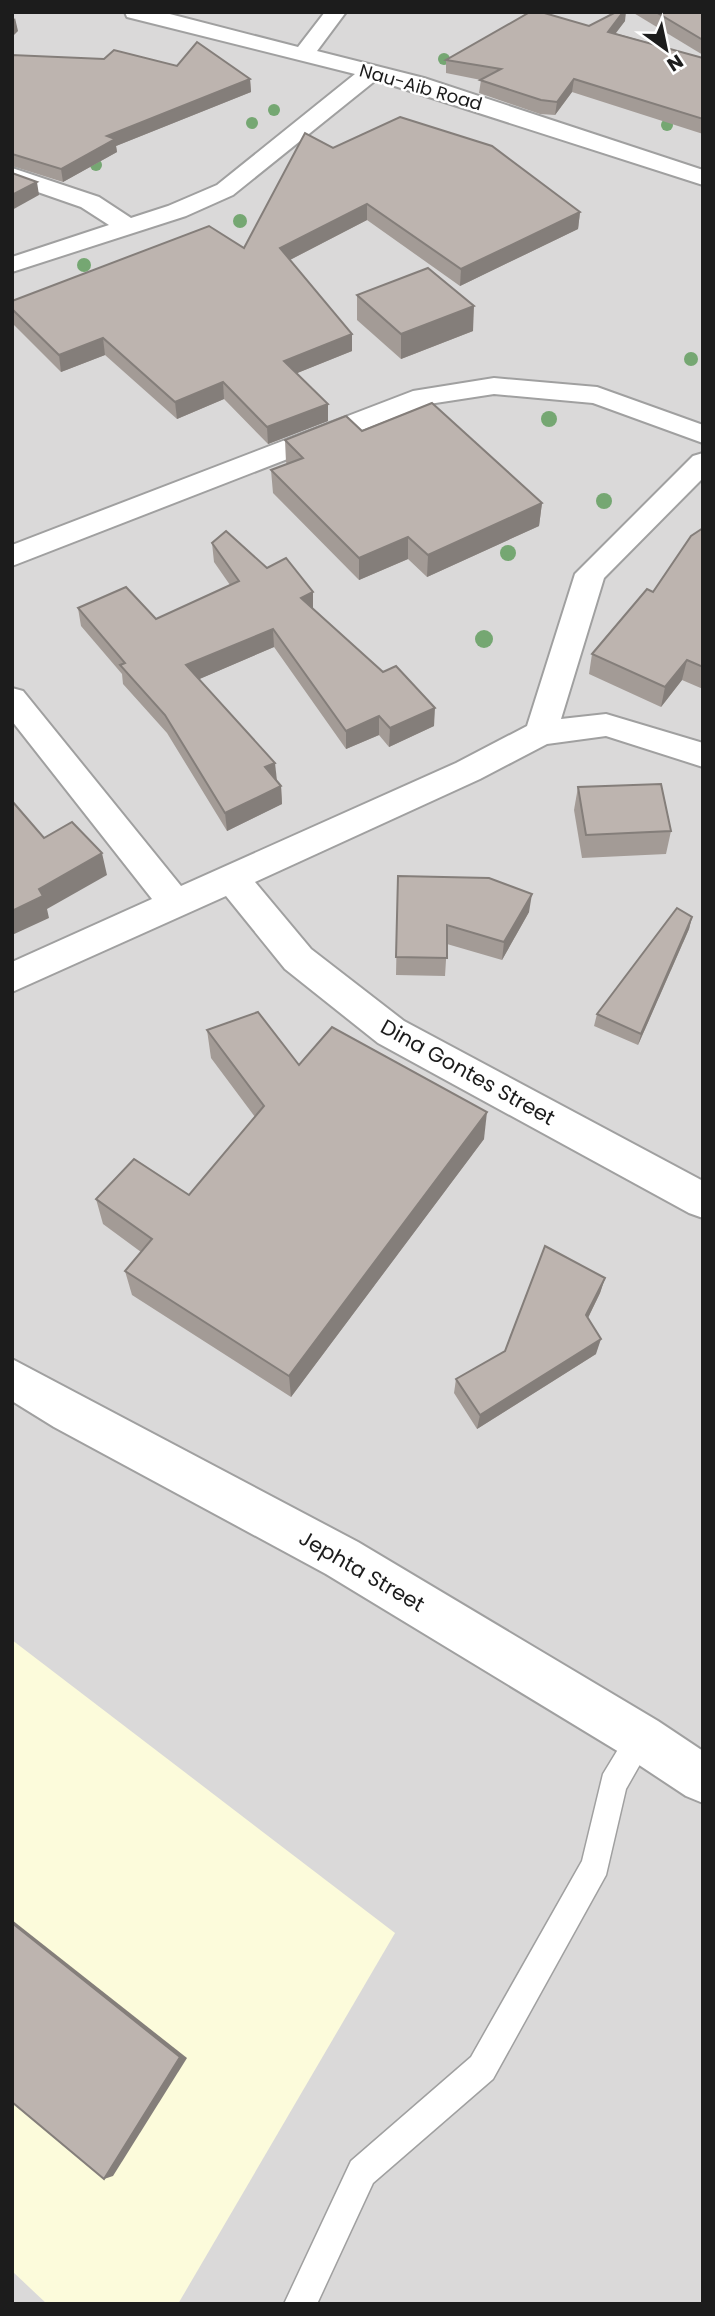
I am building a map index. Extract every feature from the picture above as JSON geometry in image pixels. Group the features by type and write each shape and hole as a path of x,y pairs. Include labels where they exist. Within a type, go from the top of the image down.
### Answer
{"street":[{"name":"Nau-Aib Road","path":"135,12 416,83 703,178"},
{"path":"304,54 336,12"},
{"path":"12,265 177,211 225,190 372,72"},
{"path":"12,175 90,202 128,227"},
{"path":"12,556 423,397 495,386 597,395 703,435"},
{"path":"541,733 590,574 703,462"},
{"path":"12,699 175,904"},
{"path":"12,978 468,771 541,733 606,725 703,755"},
{"name":"Dina Gontes Street","path":"232,878 298,959 391,1032 703,1201"},
{"name":"Jephta Street","path":"12,1378 69,1413 342,1558 641,1738 703,1779"}],"lane":[{"path":"300,2304 362,2172 482,2068 596,1865 613,1784 641,1738"}],"shaded area":[{"path":"12,12 703,12 703,2304 12,2304"},
{"path":"12,1640 395,1933 178,2304 47,2304 12,2271"}],"building":[{"path":"530,12 541,12 589,26 616,12 623,12 608,32 703,58 703,119 574,79 557,102 541,100 480,80 501,69 446,60"},
{"path":"656,12 703,12 703,40"},
{"path":"197,42 250,79 107,136 115,139 61,169 12,154 12,55 104,59 114,50 177,66"},
{"path":"400,117 492,146 580,212 461,269 367,204 280,248 352,334 284,361 328,404 267,427 223,382 175,402 103,338 59,355 12,309 12,301 209,226 244,248 305,133 333,148"},
{"path":"12,173 37,182 12,195"},
{"path":"428,268 474,306 401,334 357,295"},
{"path":"432,403 542,503 428,555 408,537 359,558 271,470 303,458 285,440 346,416 362,431"},
{"path":"703,528 703,667 687,660 665,687 592,654 647,589 653,592 691,536"},
{"path":"226,531 267,568 286,558 313,592 301,598 383,672 396,666 435,708 390,728 379,716 346,731 273,629 186,665 275,763 265,767 281,786 225,813 165,715 120,665 125,663 78,608 126,587 156,619 239,581 212,543"},
{"path":"661,784 671,831 586,835 578,787"},
{"path":"12,801 44,838 72,822 102,853 39,889 43,896 12,911"},
{"path":"398,876 489,878 532,894 504,942 447,925 447,958 396,957"},
{"path":"677,908 692,917 641,1034 597,1014"},
{"path":"258,1012 299,1065 332,1027 487,1112 289,1376 125,1271 152,1239 96,1199 134,1159 189,1195 264,1106 207,1030"},
{"path":"545,1246 605,1278 586,1315 601,1339 480,1415 456,1379 505,1351"},
{"path":"12,1923 180,2057 104,2179 12,2102"}]}
